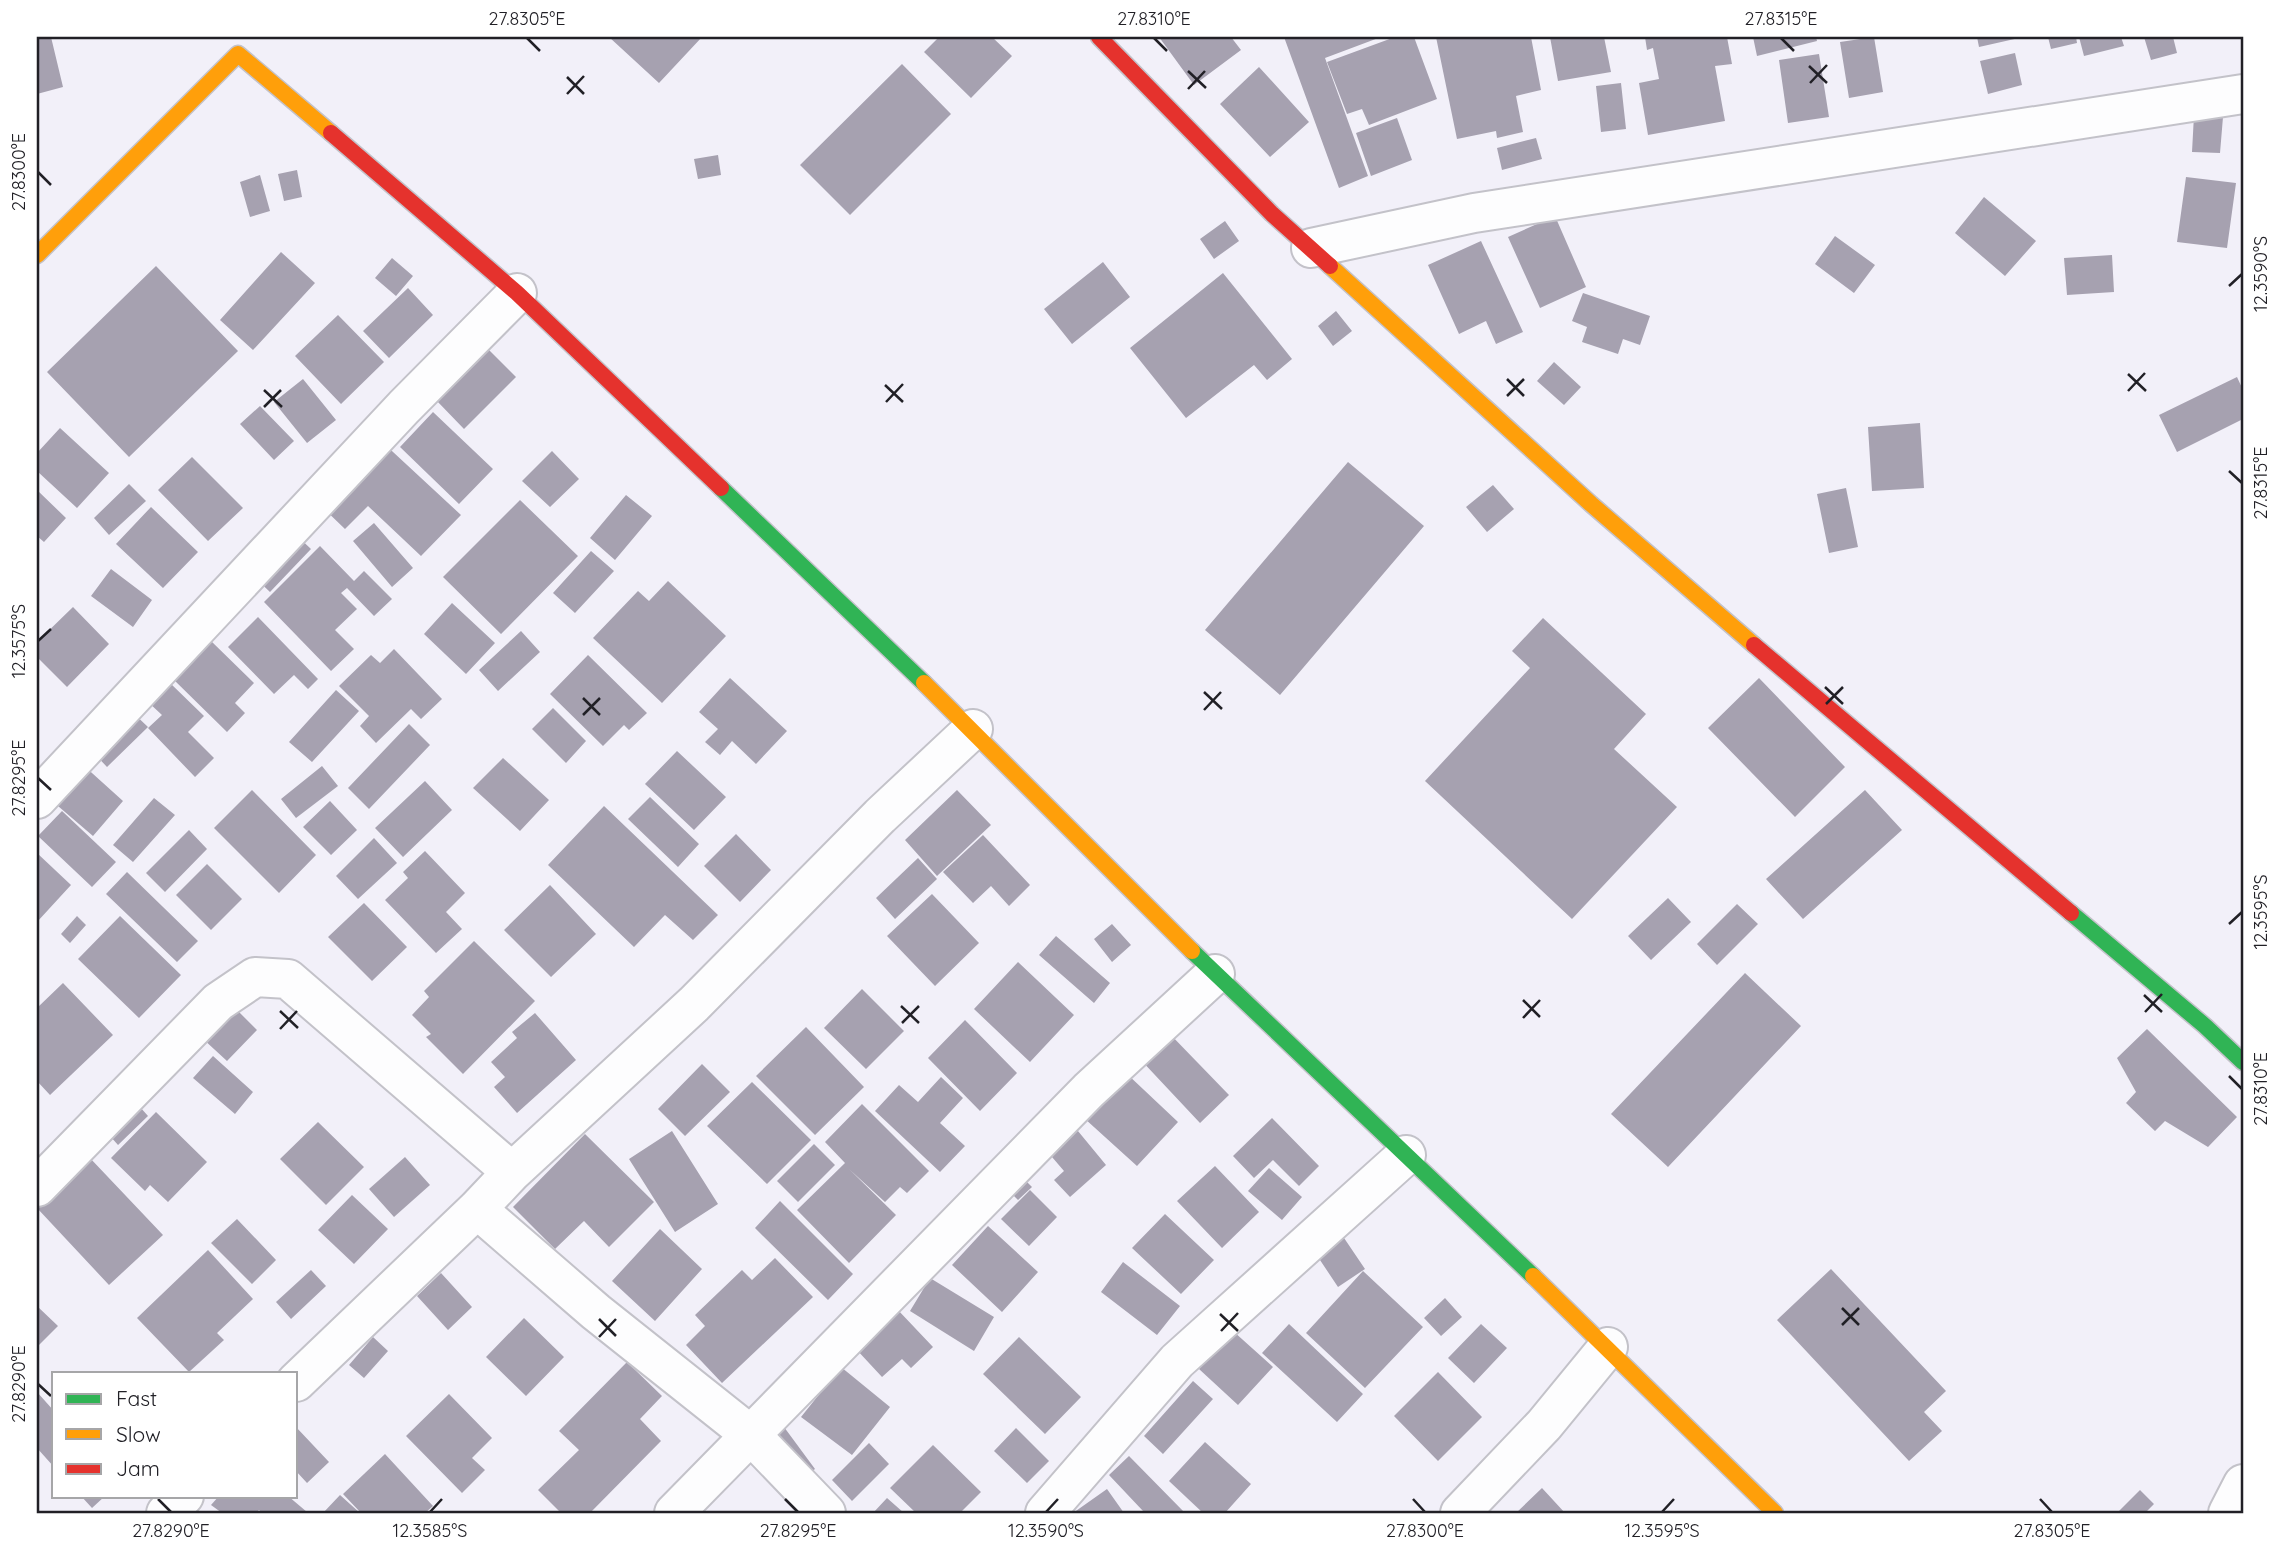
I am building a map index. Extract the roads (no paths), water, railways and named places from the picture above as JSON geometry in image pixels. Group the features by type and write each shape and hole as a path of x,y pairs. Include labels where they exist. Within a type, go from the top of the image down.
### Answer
{"street":[{"path":"1099,37 1272,214 1591,504 1724,620 2205,1026 2243,1062"},
{"path":"37,255 242,49 517,293 973,729 1215,974 1608,1347 1775,1513"},
{"path":"1311,248 1474,213 2243,94"},
{"path":"37,799 404,407 517,293"},
{"path":"298,1380 477,1209 512,1172 694,1004 880,816 973,729"},
{"path":"674,1513 1089,1090 1215,974"},
{"path":"37,1187 218,1003 255,977 288,979 512,1172"},
{"path":"1045,1513 1177,1360 1406,1155"},
{"path":"477,1209 596,1312 752,1436 826,1513"},
{"path":"1460,1513 1544,1425 1608,1347"},
{"path":"2228,1513 2243,1484"},
{"path":"166,1513 182,1498"}]}
